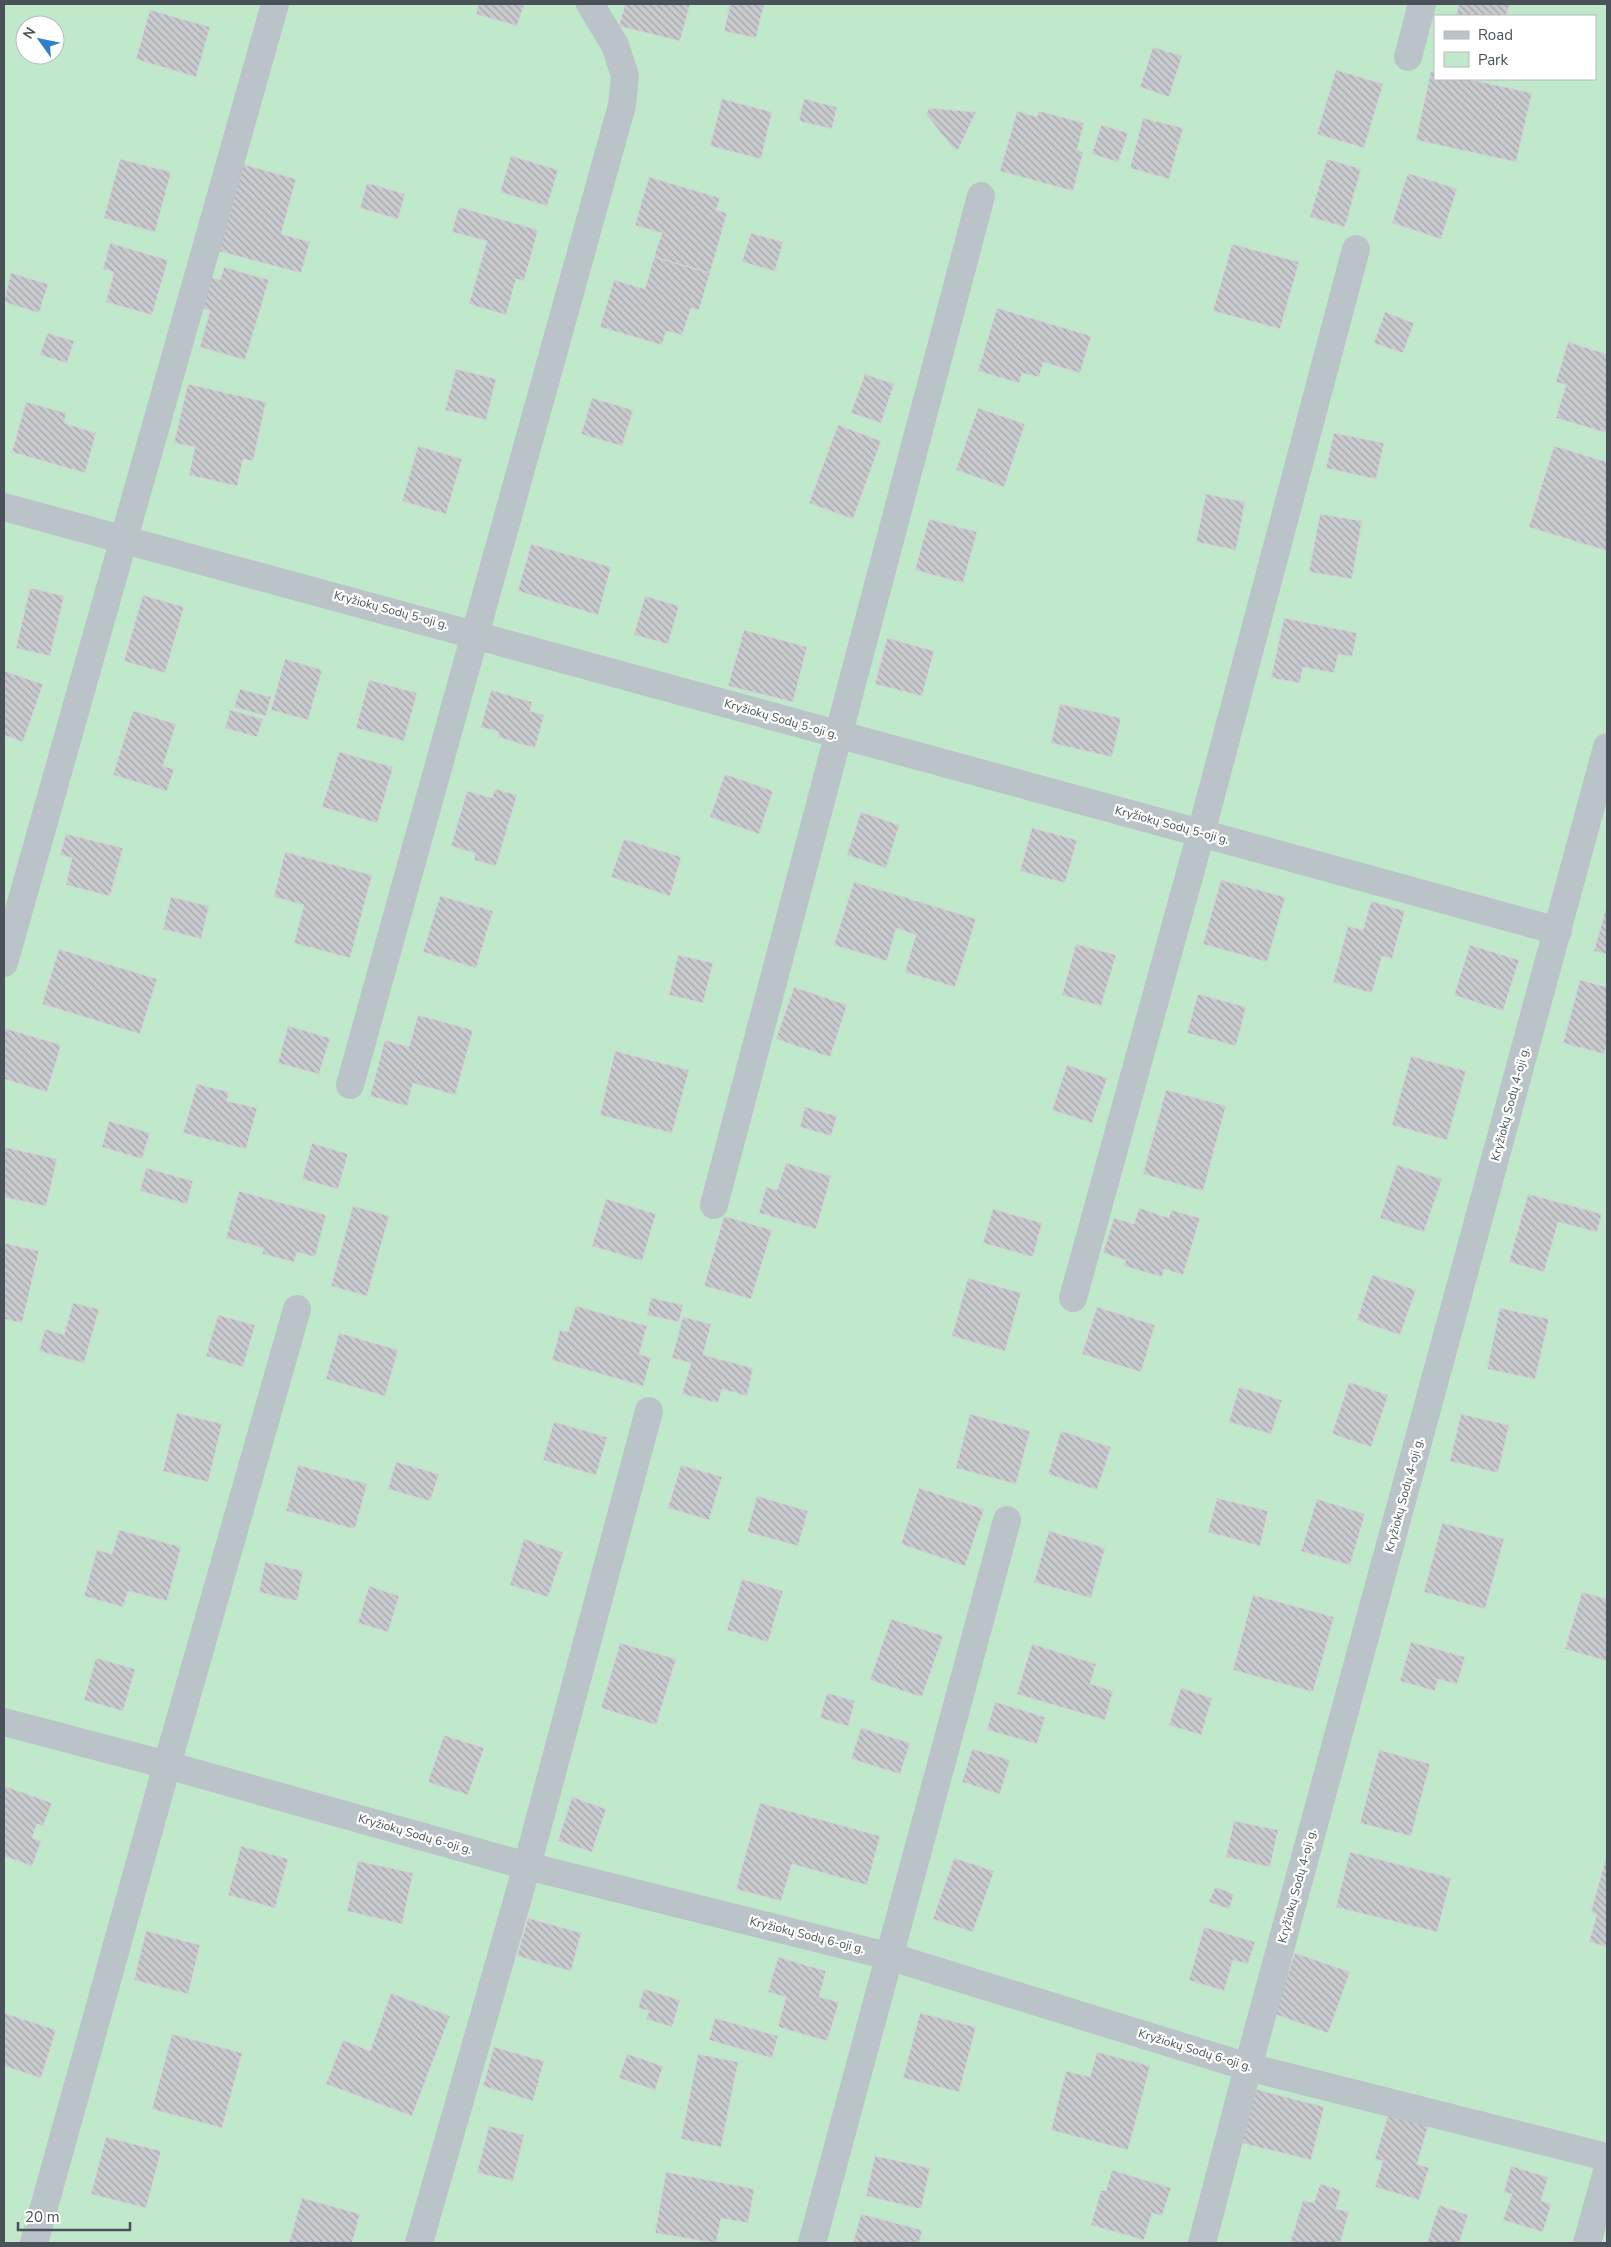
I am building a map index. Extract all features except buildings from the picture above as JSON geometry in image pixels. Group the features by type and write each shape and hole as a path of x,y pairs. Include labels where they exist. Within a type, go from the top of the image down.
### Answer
{"street":[{"path":"4,963 123,539 160,417 275,4"},
{"path":"350,1085 622,105 625,76 615,45 590,4"},
{"path":"1408,57 1422,4"},
{"path":"714,1205 981,196"},
{"path":"1073,1298 1201,833 1356,249"},
{"name":"Kryžiokų Sodų 5-oji g.","path":"4,507 476,633 838,735 1558,931"},
{"name":"Kryžiokų Sodų 4-oji g.","path":"1202,2243 1248,2067 1607,747"},
{"path":"34,2243 167,1765 297,1310"},
{"path":"419,2243 527,1866 649,1411"},
{"path":"812,2243 1007,1520"},
{"name":"Kryžiokų Sodų 6-oji g.","path":"4,1722 167,1765 527,1866 888,1956 1248,2067 1607,2157"},
{"path":"1587,2243 1607,2171"}],"green space":[{"path":"4,4 1607,4 1607,2243 4,2243"}]}
